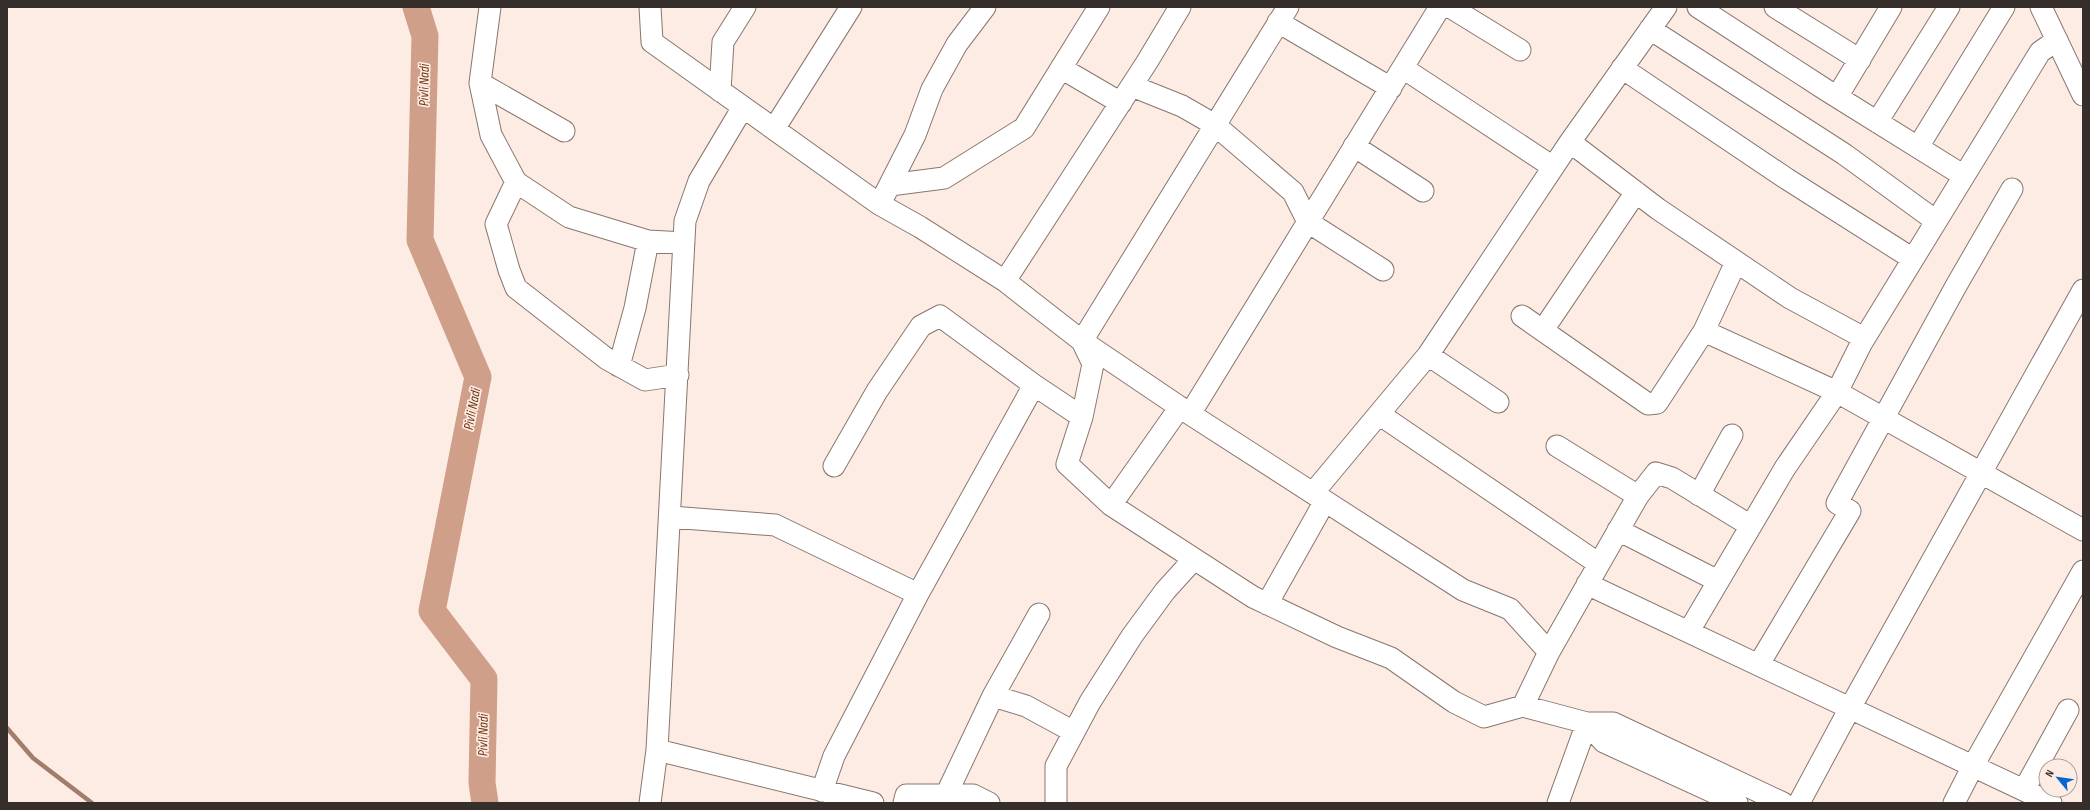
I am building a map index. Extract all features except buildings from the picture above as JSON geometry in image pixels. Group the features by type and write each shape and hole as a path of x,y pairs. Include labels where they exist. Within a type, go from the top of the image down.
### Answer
{"street":[{"path":"490,7 480,83 491,134 516,182 569,217 648,241 684,243"},
{"path":"650,7 652,42 774,130 879,204 920,227 1006,281 1082,341 1185,410 1463,590 1510,609 1549,652"},
{"path":"720,91 722,42 745,7"},
{"path":"774,130 851,7"},
{"path":"879,204 915,135 932,89 957,44 985,7"},
{"path":"890,185 944,178 1024,128 1099,7"},
{"path":"1006,281 1121,103 1180,7"},
{"path":"1111,505 1185,410 1308,222 1440,7"},
{"path":"1450,7 1520,50"},
{"path":"1267,604 1319,497 1379,414 1428,355 1570,142 1666,7"},
{"path":"1698,7 1837,97 1964,176"},
{"path":"1775,7 1860,60"},
{"path":"1877,122 1949,7"},
{"path":"1918,147 2004,7"},
{"path":"2041,7 2083,95"},
{"path":"1837,97 1889,8"},
{"path":"1082,341 1283,15 1391,88"},
{"path":"1650,29 1844,154 1936,221"},
{"path":"1689,631 1785,468 1837,392 1864,338 2040,52 2057,40"},
{"path":"1060,68 1121,103"},
{"path":"1403,68 1553,167"},
{"path":"1622,68 1787,179 1913,259"},
{"path":"1136,79 1182,106 1219,119 1293,192 1308,222 1383,270"},
{"path":"480,83 564,131"},
{"path":"650,803 657,750 671,517 685,221 699,181 743,107"},
{"path":"1570,142 1636,192 1736,262 1790,298 1864,338"},
{"path":"1354,146 1422,191"},
{"path":"516,182 496,224 509,270 516,288 607,359 645,380 678,375"},
{"path":"1759,664 1850,511 1837,503 1884,420 1956,286 2012,189"},
{"path":"1543,330 1636,192"},
{"path":"620,366 635,308 648,241"},
{"path":"1522,316 1648,404 1657,403 1704,331 1736,262"},
{"path":"1799,803 1980,473 2083,290"},
{"path":"834,466 877,391 920,326 940,316 1082,417"},
{"path":"1704,331 1837,392 1884,420 2083,530"},
{"path":"1082,341 1093,364 1082,417 1067,464 1111,505 1253,597 1337,637 1391,658 1454,702 1484,717 1523,706 1587,723 1613,723 1783,803"},
{"path":"1428,355 1498,402"},
{"path":"822,791 834,756 918,594 1034,384"},
{"path":"1379,414 1599,564"},
{"path":"1699,495 1732,435"},
{"path":"1557,446 1638,496"},
{"path":"1523,706 1549,652 1587,584 1638,496 1656,473 1672,478 1751,526"},
{"path":"671,517 775,525 918,594"},
{"path":"1618,530 1718,581"},
{"path":"1055,803 1056,766 1090,702 1132,636 1165,591 1194,559"},
{"path":"1954,803 1973,766 2083,571"},
{"path":"1587,584 2051,803"},
{"path":"946,795 993,696 1038,614"},
{"path":"993,696 1026,706 1074,732"},
{"path":"2024,790 2068,710"},
{"path":"1558,803 1587,723"},
{"path":"1587,723 1604,742 1737,803"},
{"path":"657,750 873,803"},
{"path":"904,803 906,795 973,794 989,803"}],"waterway":[{"name":"Pivli Nadi","path":"416,7 425,36 420,240 478,377 432,611 484,679 482,783 485,803"},
{"path":"7,728 33,758 92,803"}]}
